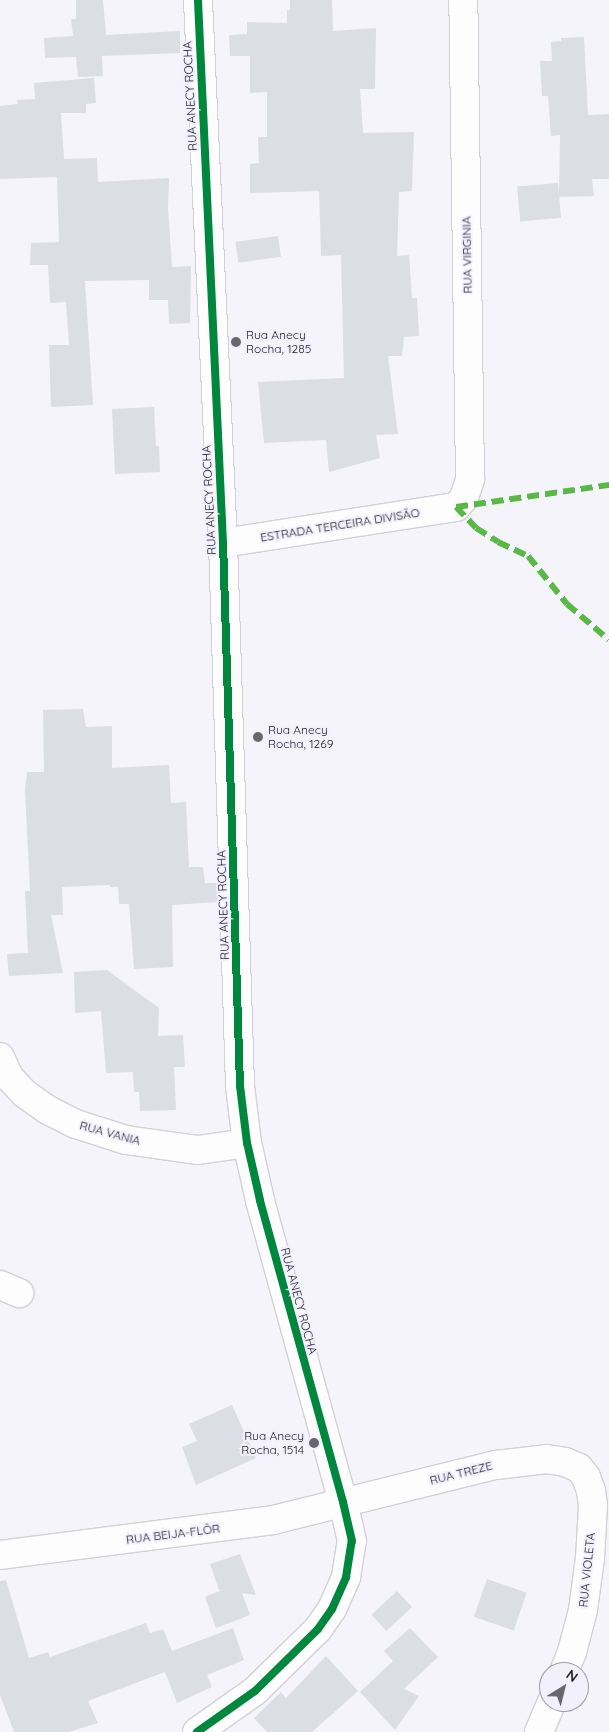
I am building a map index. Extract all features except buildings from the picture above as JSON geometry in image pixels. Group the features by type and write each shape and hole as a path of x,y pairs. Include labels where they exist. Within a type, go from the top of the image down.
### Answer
{"street":[{"name":"RUA ANECY ROCHA","path":"197,1732 255,1691 318,1629 332,1609 346,1578 352,1540 260,1200 247,1143 240,1086 223,543 198,0"},
{"name":"RUA VIRGINIA","path":"456,507 464,498 470,479 463,0"},
{"name":"ESTRADA TERCEIRA DIVISÃO","path":"223,543 456,507"},
{"name":"RUA VANIA","path":"0,1057 9,1077 25,1094 48,1110 76,1124 126,1140 198,1150 247,1143"},
{"name":"RUA TREZE","path":"343,1502 496,1464 547,1459 565,1462 579,1468"},
{"name":"RUA VIOLETA","path":"568,1662 583,1610 590,1558 591,1491 579,1468"},
{"name":"RUA BEIJA-FLÔR","path":"0,1555 274,1520 343,1502"},
{"path":"539,1732 548,1712"}],"marked path":[{"path":"456,507 609,485"},
{"path":"456,507 476,528 498,542 528,556 567,604 609,640"}],"cycle path":[{"path":"197,1732 255,1691 318,1629 332,1609 346,1577 352,1541 260,1200 247,1143 240,1086 223,543 198,0"}],"place":[{"name":"Rua Anecy Rocha, 1285","path":"236,342"},
{"name":"Rua Anecy Rocha, 1269","path":"258,737"},
{"name":"Rua Anecy Rocha, 1514","path":"314,1443"}]}
